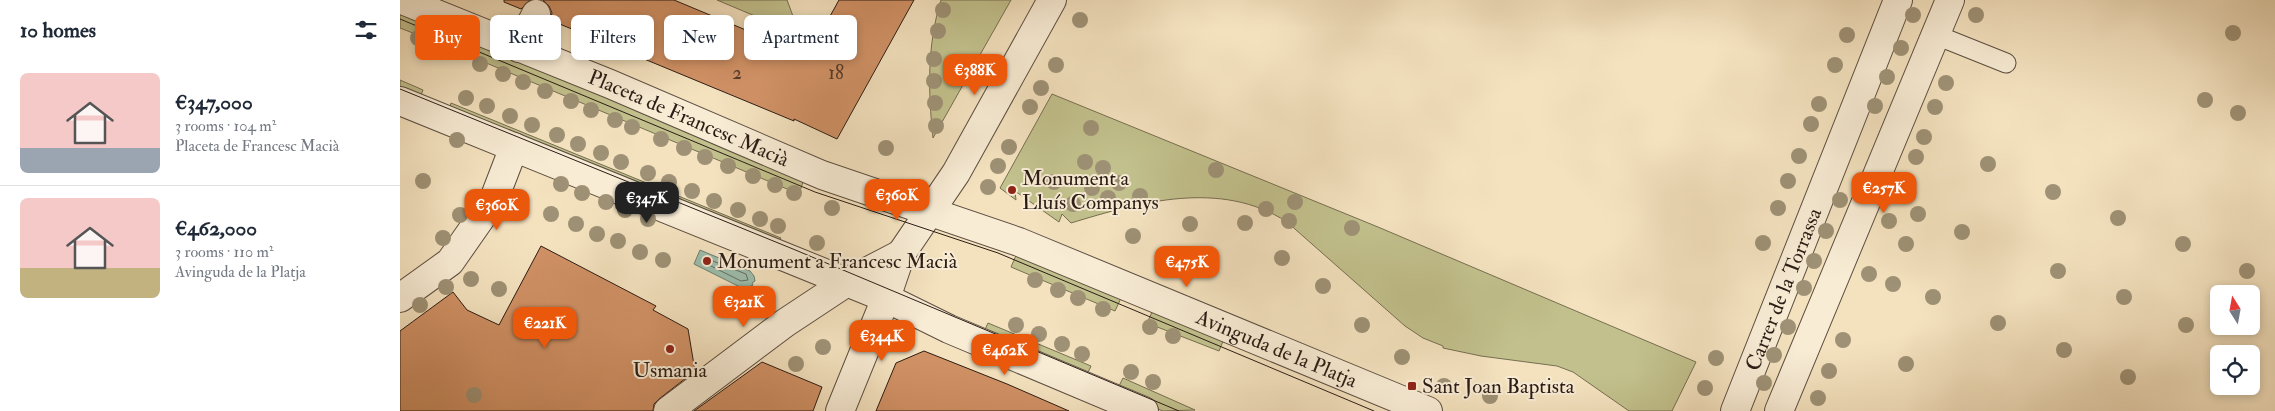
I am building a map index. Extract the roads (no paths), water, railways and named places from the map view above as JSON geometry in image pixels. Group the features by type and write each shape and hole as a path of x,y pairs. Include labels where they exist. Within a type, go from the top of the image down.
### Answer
{"street":[{"path":"840,411 886,298 901,254 959,167 1052,0"},
{"name":"Carrer de la Torrassa","path":"1735,411 1898,0"},
{"name":"Carrer de la Torrassa","path":"1779,411 1950,0"},
{"name":"Placeta de Francesc Macià","path":"412,4 490,36"},
{"name":"Placeta de Francesc Macià","path":"549,60 822,175 929,212"},
{"path":"412,106 886,298 949,329 1144,411"},
{"path":"400,298 450,262 494,198 514,146"},
{"name":"Avinguda de la Platja","path":"929,212 1019,242 1428,411"},
{"path":"668,411 785,323 847,282 901,254"}],"lane":[{"path":"1936,35 2006,63"}],"water":[{"path":"700,250 750,271 754,276 755,281 752,283 753,285 740,287 694,264"}],"tram line":[{"path":"400,19 815,192 998,253 1374,411"},
{"path":"400,89 793,249 1179,411"}],"place":[{"name":"Monument a Lluís Companys","path":"1012,190"},
{"name":"Monument a Francesc Macià","path":"707,261"},
{"name":"Usmania","path":"670,349"},
{"name":"Sant Joan Baptista","path":"1412,386"}]}
